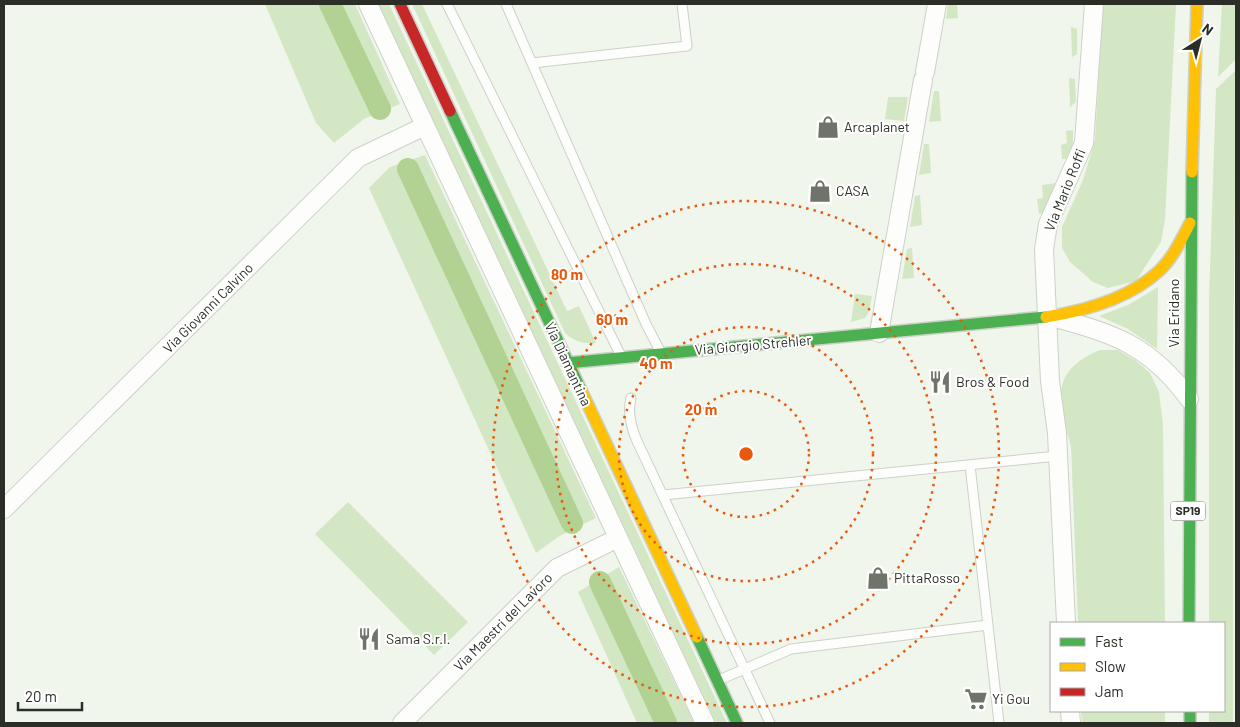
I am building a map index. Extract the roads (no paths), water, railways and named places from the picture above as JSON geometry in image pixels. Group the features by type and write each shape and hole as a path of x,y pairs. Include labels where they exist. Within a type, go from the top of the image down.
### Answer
{"street":[{"name":"Via Diamantina","path":"368,4 705,723"},
{"name":"Via Diamantina","path":"400,4 737,723"},
{"path":"879,333 937,4"},
{"name":"Via Mario Roffi","path":"1048,317 1044,249 1046,235 1048,224 1084,143 1094,4"},
{"name":"Via Eridano","path":"1189,622 1190,223 1197,4"},
{"name":"Via Giovanni Calvino","path":"4,509 358,158 425,126"},
{"name":"Via Giorgio Strehler","path":"567,362 1048,317 1119,296 1139,287 1155,276 1171,258 1190,223"},
{"name":"Via Giorgio Strehler","path":"1048,317 1109,333 1132,344 1163,368 1189,399"},
{"path":"1048,317 1050,380 1058,456 1066,622"},
{"name":"Via Maestri del Lavoro","path":"402,723 558,568 618,538"}],"lane":[{"path":"447,4 621,357"},
{"path":"506,4 646,324 661,354"},
{"path":"532,63 687,46 682,4"},
{"path":"631,398 630,415 633,431 770,723"},
{"path":"662,495 1058,456"},
{"path":"970,465 999,723"},
{"path":"717,681 791,649 988,625"}],"waterway":[{"path":"330,4 380,109"},
{"path":"408,169 572,523"},
{"path":"600,582 666,723"}],"place":[{"name":"Arcaplanet","path":"828,127"},
{"name":"CASA","path":"820,191"},
{"name":"Bros & Food","path":"940,382"},
{"name":"PittaRosso","path":"878,578"},
{"name":"Sama S.r.l.","path":"369,639"},
{"name":"Yi Gou","path":"976,699"}]}
